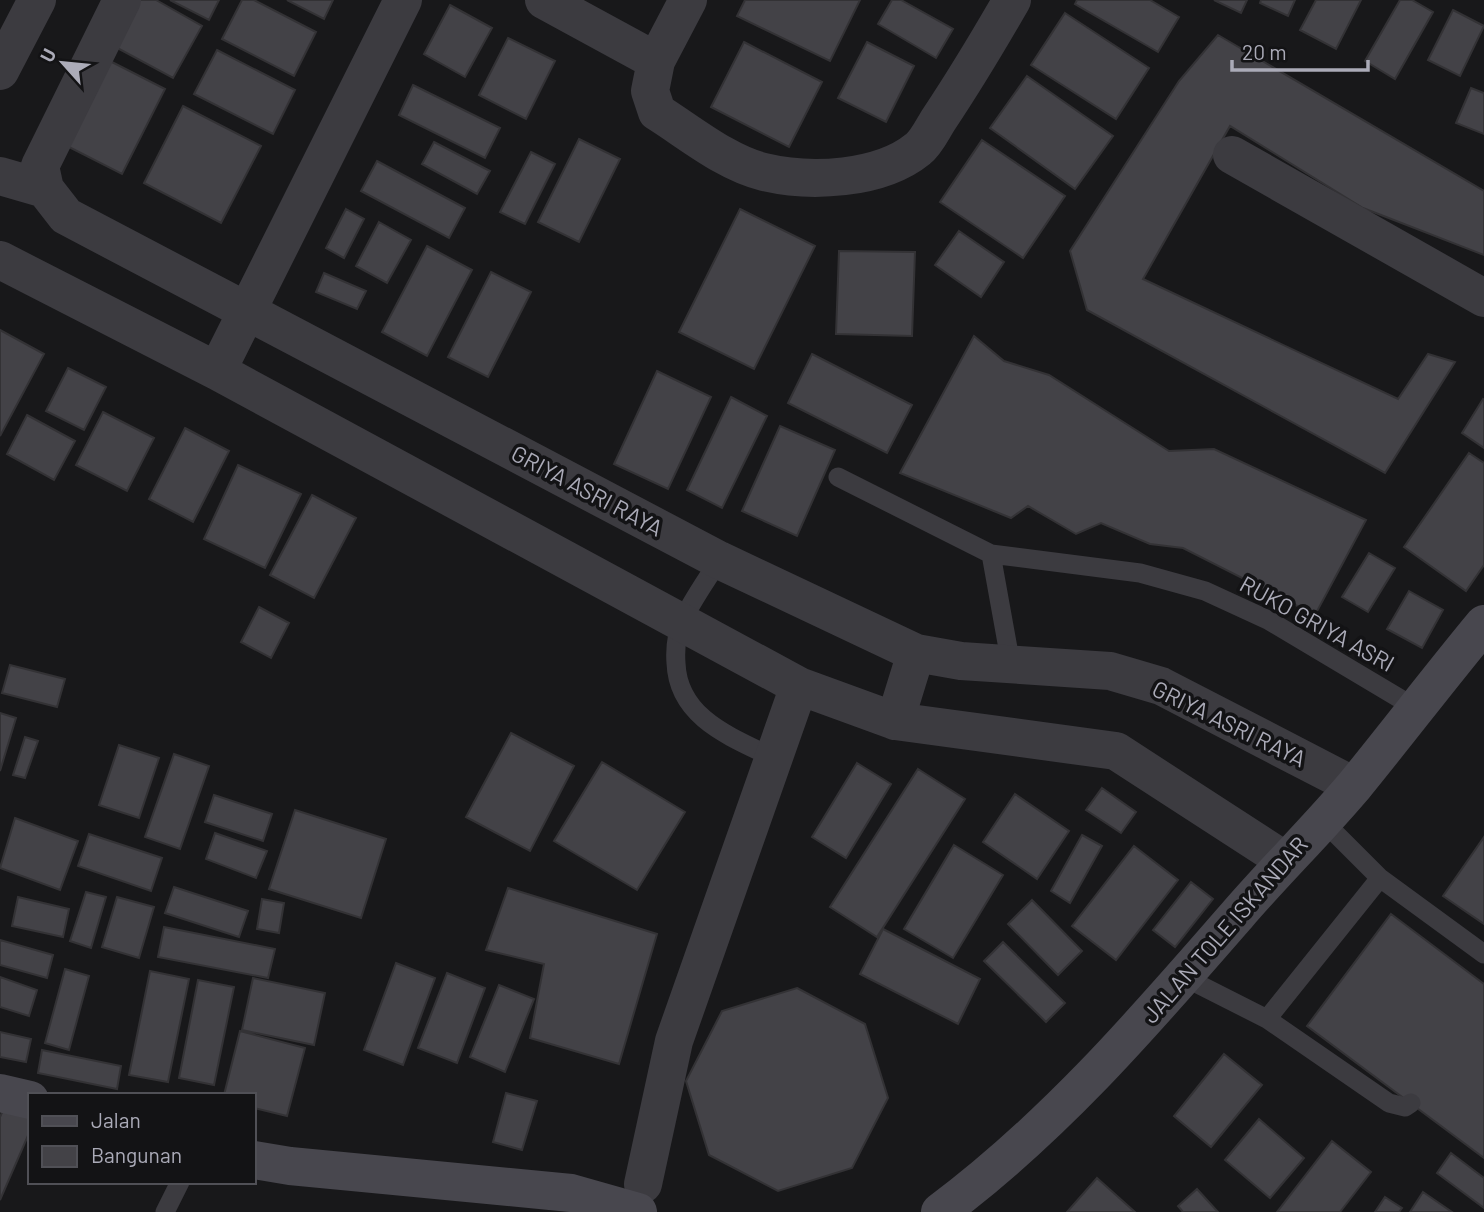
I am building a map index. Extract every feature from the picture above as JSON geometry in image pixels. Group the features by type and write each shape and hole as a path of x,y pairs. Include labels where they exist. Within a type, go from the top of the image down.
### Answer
{"main road":[{"name":"JALAN TOLE ISKANDAR","path":"940,1212 983,1180 1045,1126 1122,1048 1284,860 1354,786 1484,624"},
{"path":"0,1093 28,1100"},
{"path":"256,1160 579,1203 640,1198"}],"street":[{"path":"0,71 37,0"},
{"path":"0,176 45,189 40,166 44,151 122,0"},
{"path":"217,371 403,0"},
{"path":"544,0 656,61"},
{"path":"688,0 656,61 650,91 657,111 736,160 763,172 799,176 846,175 885,168 920,148 971,71 1012,0"},
{"path":"1233,155 1484,298"},
{"name":"GRIYA ASRI RAYA","path":"45,189 66,216 247,314 719,560 916,653 961,661 1110,671 1161,686 1354,786"},
{"path":"0,260 217,371 799,686 895,721 1116,751 1284,860"},
{"path":"895,721 916,653"},
{"path":"640,1198 674,1041 799,686"}],"lane":[{"name":"RUKO GRIYA ASRI","path":"838,477 991,554 1140,573 1205,591 1268,620 1414,708"},
{"path":"991,554 1012,665"},
{"path":"719,560 682,622 675,653 677,682 693,709 716,730 774,758"},
{"path":"1322,820 1380,878 1484,954"},
{"path":"1267,1019 1380,878"},
{"path":"1184,977 1267,1019 1389,1103 1405,1107 1411,1103"},
{"path":"165,1212 179,1184"}],"building":[{"path":"131,0 156,0 202,26 173,78 108,43"},
{"path":"170,0 219,0 209,20"},
{"path":"242,0 254,0 316,32 294,76 222,39"},
{"path":"287,0 333,0 324,19"},
{"path":"745,0 860,0 830,61 737,16"},
{"path":"892,0 901,0 953,29 936,58 878,24"},
{"path":"1077,0 1150,0 1179,17 1158,52 1075,4"},
{"path":"1214,0 1247,0 1241,13"},
{"path":"1261,0 1295,0 1288,16 1260,3"},
{"path":"1316,0 1361,0 1336,49 1300,30"},
{"path":"1400,0 1412,0 1433,12 1395,79 1365,61"},
{"path":"450,5 492,28 465,77 424,54"},
{"path":"1453,10 1484,26 1460,76 1428,60"},
{"path":"1065,13 1149,68 1116,119 1031,65"},
{"path":"1218,35 1484,191 1484,255 1363,208 1230,126 1143,279 1398,399 1428,354 1455,362 1385,473 1087,310 1070,251 1179,81"},
{"path":"508,38 555,61 526,119 479,95"},
{"path":"744,42 822,82 789,147 711,107"},
{"path":"867,42 914,66 886,122 838,98"},
{"path":"217,50 295,90 273,134 194,94"},
{"path":"108,60 165,89 122,174 65,145"},
{"path":"1027,76 1113,136 1075,189 990,128"},
{"path":"413,85 500,128 485,158 399,115"},
{"path":"1471,88 1484,93 1484,134 1456,123"},
{"path":"183,106 261,146 221,223 144,183"},
{"path":"579,139 620,159 579,242 538,222"},
{"path":"982,140 1065,196 1023,258 940,202"},
{"path":"434,142 490,171 477,194 422,164"},
{"path":"531,152 555,164 525,224 500,212"},
{"path":"377,161 465,208 449,238 361,191"},
{"path":"346,209 364,219 344,258 326,248"},
{"path":"740,209 815,246 754,369 679,332"},
{"path":"379,222 411,240 387,283 356,266"},
{"path":"959,231 1004,262 981,297 935,265"},
{"path":"427,246 472,270 427,356 382,332"},
{"path":"839,251 915,252 912,336 836,334"},
{"path":"491,272 531,292 488,377 448,357"},
{"path":"324,273 366,291 357,309 316,292"},
{"path":"0,330 44,354 0,436"},
{"path":"974,336 1004,361 1049,375 1169,451 1214,449 1366,520 1315,615 1183,548 1150,544 1101,523 1076,534 1028,506 1011,518 900,473"},
{"path":"812,354 912,405 887,453 788,403"},
{"path":"68,368 106,387 84,430 46,411"},
{"path":"657,371 711,397 668,489 614,464"},
{"path":"731,397 767,416 722,508 687,490"},
{"path":"1484,400 1484,448 1462,433"},
{"path":"103,412 154,438 127,491 76,465"},
{"path":"27,415 75,441 54,480 7,454"},
{"path":"780,426 835,450 797,536 742,511"},
{"path":"185,428 229,451 193,522 149,499"},
{"path":"1469,453 1484,463 1484,565 1466,591 1404,547"},
{"path":"238,465 301,494 265,568 204,539"},
{"path":"312,495 356,518 314,598 270,575"},
{"path":"1369,553 1395,568 1368,612 1342,597"},
{"path":"1409,591 1443,610 1422,648 1387,629"},
{"path":"259,607 289,623 271,658 241,642"},
{"path":"10,665 65,679 57,707 2,693"},
{"path":"0,713 16,718 0,771"},
{"path":"511,733 574,766 530,851 466,817"},
{"path":"25,737 38,741 25,778 13,775"},
{"path":"119,745 159,758 139,818 99,805"},
{"path":"174,754 209,766 180,849 145,837"},
{"path":"602,762 685,812 637,890 554,841"},
{"path":"857,763 891,784 846,858 812,837"},
{"path":"918,769 965,799 877,937 830,907"},
{"path":"1102,788 1136,812 1121,833 1086,810"},
{"path":"1015,794 1069,831 1037,879 983,842"},
{"path":"214,795 272,814 263,841 205,822"},
{"path":"295,810 386,839 361,918 269,889"},
{"path":"15,818 78,841 60,890 0,868"},
{"path":"215,833 267,851 256,878 206,859"},
{"path":"89,834 162,858 151,891 78,866"},
{"path":"1082,835 1102,846 1070,903 1051,891"},
{"path":"1484,837 1484,924 1443,896"},
{"path":"954,845 1003,875 953,958 904,929"},
{"path":"1134,846 1178,880 1116,960 1072,926"},
{"path":"1191,882 1213,899 1175,947 1153,930"},
{"path":"174,887 248,911 239,937 165,913"},
{"path":"508,888 657,934 619,1064 530,1038 544,964 486,950"},
{"path":"86,892 106,897 91,948 70,941"},
{"path":"18,897 69,909 63,937 12,926"},
{"path":"117,897 154,907 139,958 102,947"},
{"path":"262,899 284,903 279,933 257,929"},
{"path":"1032,900 1082,951 1058,975 1008,924"},
{"path":"1391,914 1484,984 1484,1158 1307,1026"},
{"path":"164,927 275,949 268,978 158,957"},
{"path":"883,929 980,979 958,1024 860,974"},
{"path":"0,940 53,955 47,978 0,965"},
{"path":"1003,942 1065,1003 1046,1022 984,961"},
{"path":"396,963 435,978 403,1065 364,1050"},
{"path":"65,969 89,976 69,1050 45,1043"},
{"path":"150,971 189,979 168,1082 129,1075"},
{"path":"447,973 485,988 457,1063 418,1048"},
{"path":"0,977 37,990 29,1016 0,1007"},
{"path":"253,978 325,993 314,1045 242,1030"},
{"path":"198,980 234,987 214,1085 179,1078"},
{"path":"499,985 534,999 505,1072 470,1057"},
{"path":"797,988 865,1024 888,1098 852,1168 778,1191 709,1155 686,1081 722,1011"},
{"path":"240,1031 305,1048 287,1116 256,1108 256,1093 224,1093"},
{"path":"0,1032 31,1039 26,1062 0,1057"},
{"path":"42,1050 121,1066 117,1089 38,1073"},
{"path":"1224,1054 1262,1085 1211,1147 1174,1116"},
{"path":"506,1093 537,1101 522,1150 493,1142"},
{"path":"8,1099 28,1108 28,1136 0,1200 0,1117"},
{"path":"1259,1119 1304,1158 1270,1198 1225,1160"},
{"path":"1332,1141 1371,1172 1340,1212 1277,1212"},
{"path":"1451,1153 1484,1178 1484,1208 1437,1173"},
{"path":"1097,1178 1135,1212 1067,1212"},
{"path":"1197,1189 1218,1212 1183,1212 1178,1206"},
{"path":"1423,1192 1452,1212 1410,1212"},
{"path":"1385,1197 1402,1208 1399,1212 1375,1212"}]}
